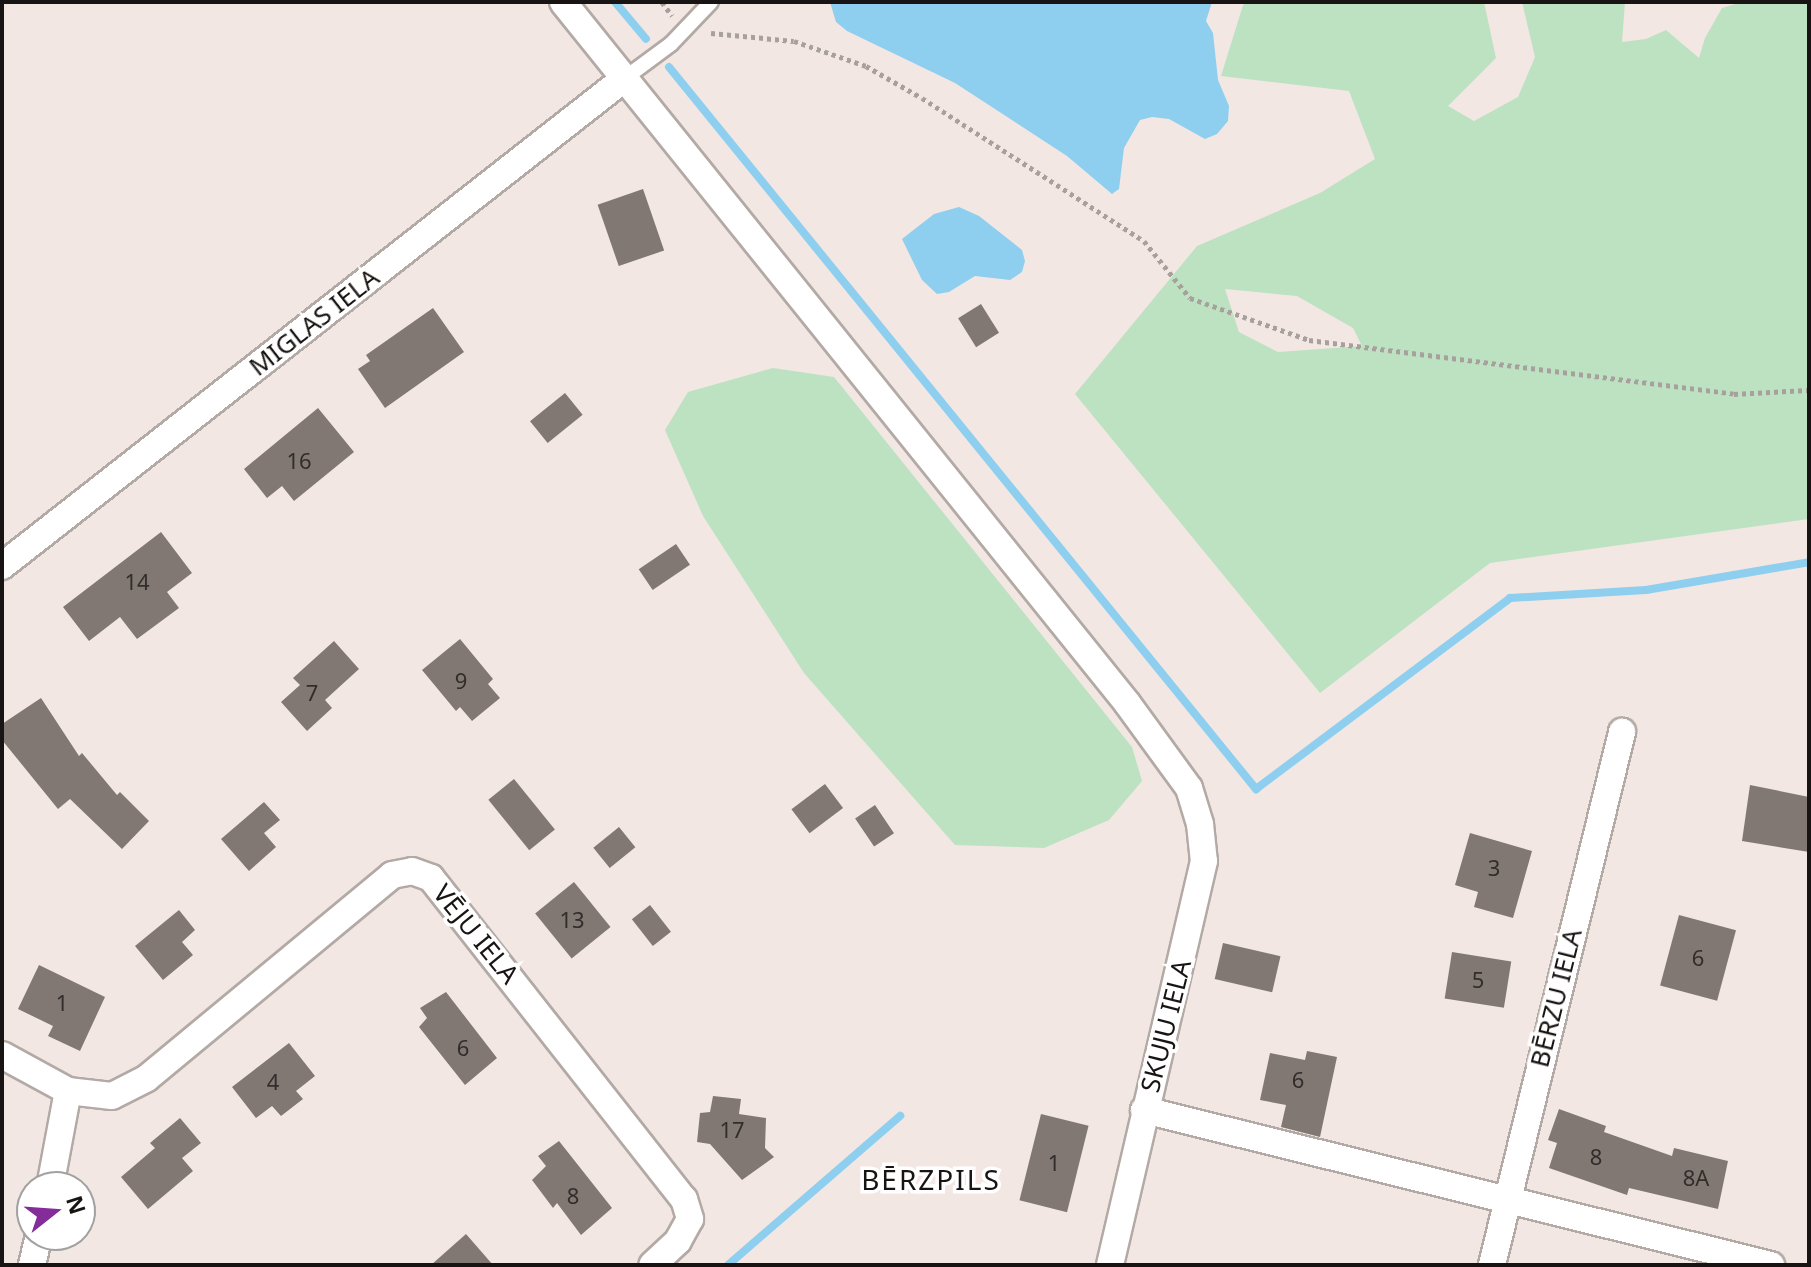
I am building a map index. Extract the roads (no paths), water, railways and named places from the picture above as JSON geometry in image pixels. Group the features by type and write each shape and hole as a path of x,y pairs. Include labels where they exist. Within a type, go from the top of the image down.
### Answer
{"street":[{"name":"SKUJU IELA","path":"563,2 1127,703 1189,788 1200,824 1204,861 1110,1265"},
{"name":"MIGLAS IELA","path":"2,566 625,78"},
{"name":"BĒRZU IELA","path":"1492,1265 1622,732"},
{"name":"VĒJU IELA","path":"2,1055 68,1091 112,1096 147,1078 392,875 412,871 431,878 684,1199 690,1219 678,1241 652,1265"},
{"path":"53,1171 68,1091"},
{"path":"1144,1110 1506,1202 1771,1265"}],"lane":[{"path":"625,78 671,44 711,2"}],"water":[{"path":"830,2 1212,2 1206,21 1213,33 1218,80 1229,106 1228,121 1217,134 1205,139 1169,119 1152,117 1140,120 1124,148 1119,189 1112,194 1067,156 955,83 847,31 836,22"},
{"path":"959,207 979,216 1022,250 1025,261 1022,272 1010,280 975,276 949,292 937,294 922,280 902,239 934,214"}],"waterway":[{"path":"615,2 646,39"},
{"path":"669,67 1256,789 1510,598 1646,590 1809,562"},
{"path":"728,1265 900,1116"}],"district":[{"name":"BĒRZPILS","path":"931,1179"}]}
